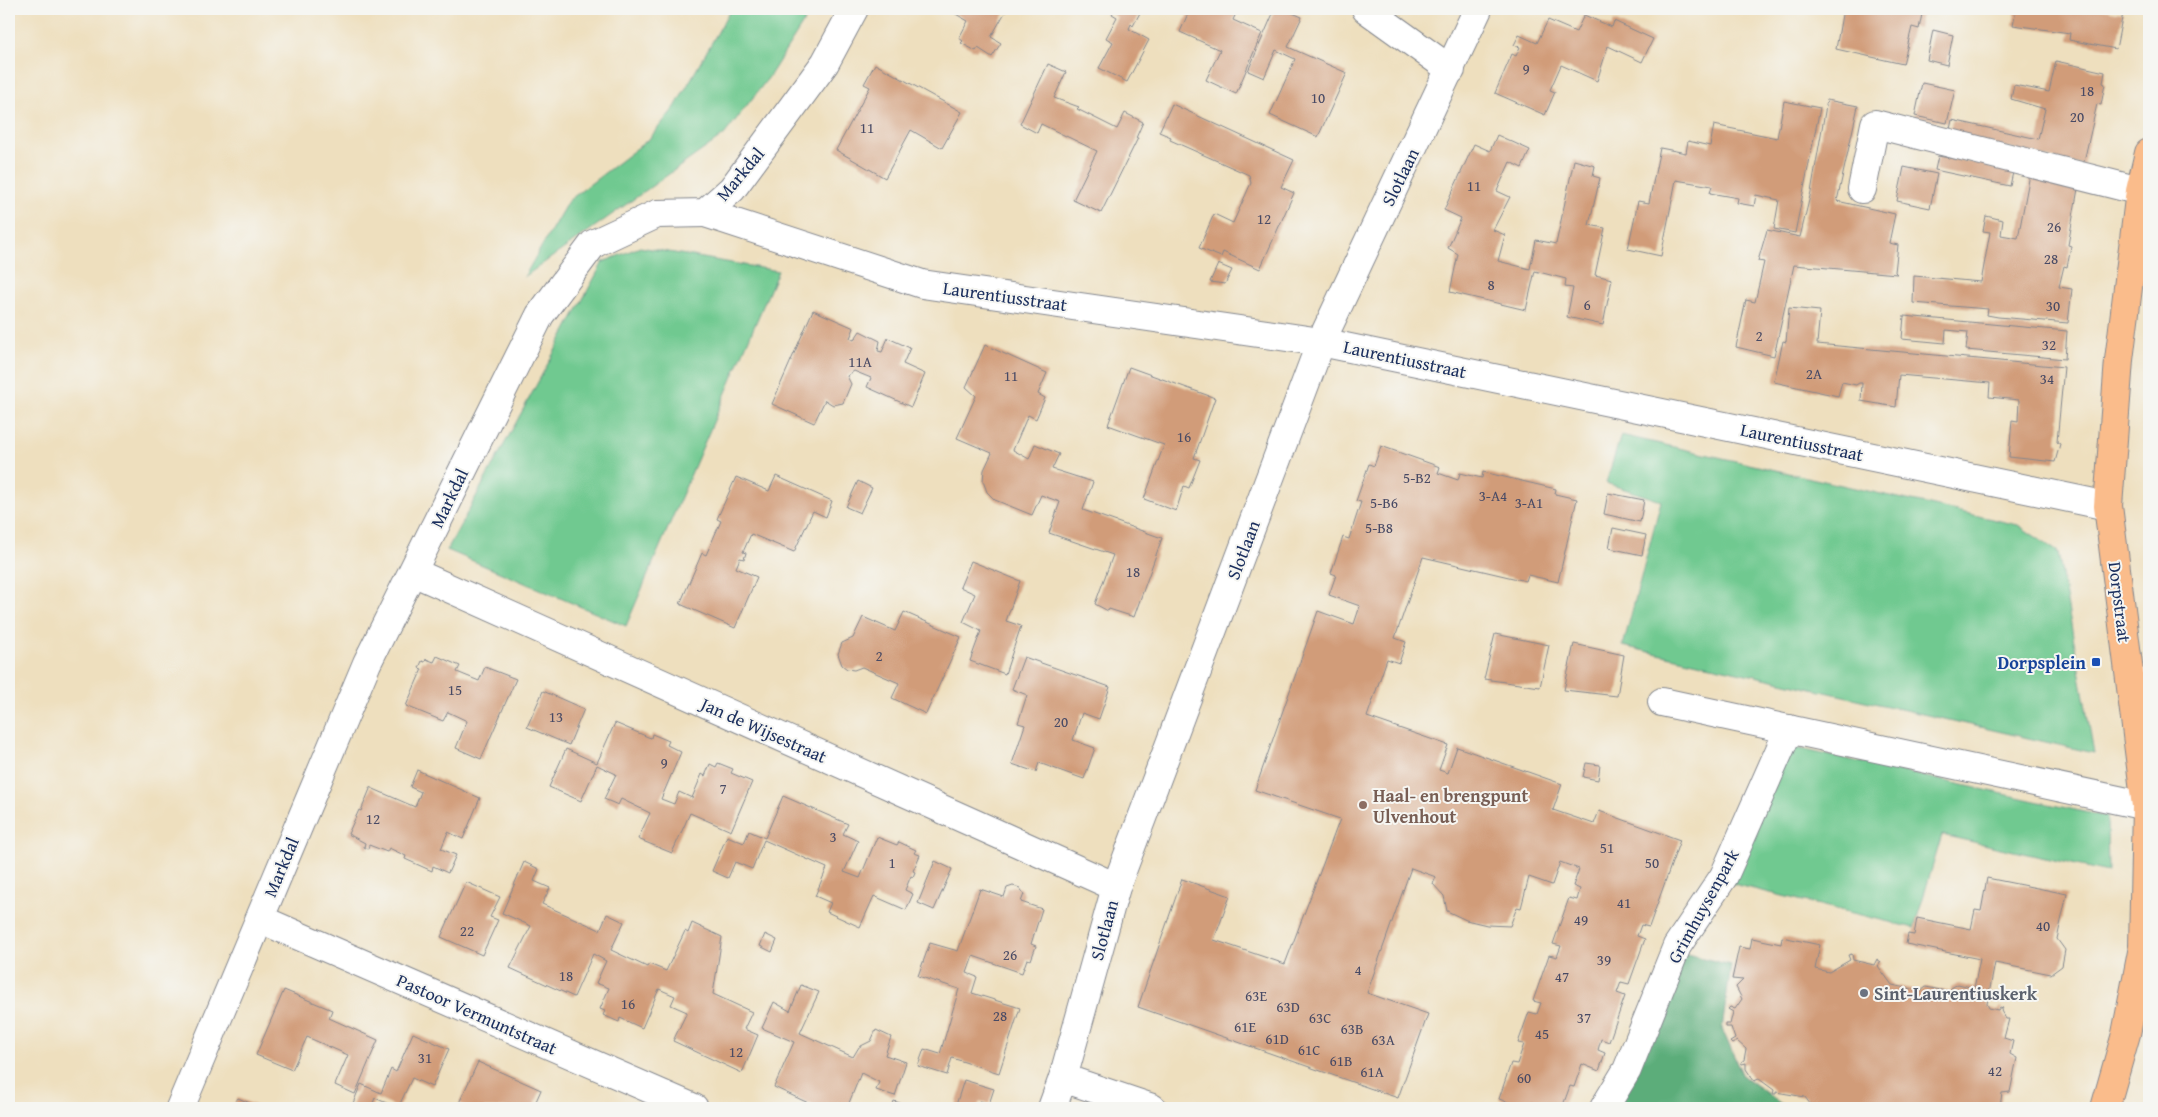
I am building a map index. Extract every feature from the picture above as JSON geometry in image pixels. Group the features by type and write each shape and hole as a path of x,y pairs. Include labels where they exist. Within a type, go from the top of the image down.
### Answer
{"main road":[{"name":"Dorpstraat","path":"2104,1108 2126,1034 2143,947 2146,806 2140,682 2108,506 2119,360 2140,191 2149,153"}],"street":[{"name":"Markdal","path":"180,1108 366,662 413,572 540,314 593,244 657,214 705,213 732,188 825,63 854,9"},
{"path":"1366,9 1451,70"},
{"name":"Slotlaan","path":"1052,1108 1063,1078 1116,887 1321,342 1451,70 1478,9"},
{"path":"1862,189 1875,124 2140,191"},
{"name":"Laurentiusstraat","path":"705,213 922,284 1321,342 2108,506"},
{"name":"Jan de Wijsestraat","path":"413,572 1116,887"},
{"path":"1662,702 2146,806"},
{"name":"Grimhuysenpark","path":"1604,1108 1627,1070 1677,946 1724,876 1789,730"},
{"name":"Pastoor Vermuntstraat","path":"260,919 694,1108"},
{"path":"1063,1078 1149,1108"}],"green space":[{"path":"731,9 812,9 769,77 724,135 524,277 568,201 649,139 675,107"},
{"path":"640,247 778,271 626,626 447,550 603,262"},
{"path":"1621,435 2018,525 2058,552 2094,753 1623,646 1661,501 1606,483"},
{"path":"1769,742 2107,817 2108,872 1942,835 1914,928 1713,879"},
{"path":"1679,952 1731,965 1722,1029 1743,1076 1787,1108 1616,1108"}],"building":[{"path":"947,9 1007,9 991,37 1001,43 992,57 978,48 976,51 961,43 963,41 959,38 968,21"},
{"path":"1115,9 1142,9 1133,26 1131,24 1129,29 1149,40 1127,82 1099,68 1113,42 1106,38 1117,17 1112,14"},
{"path":"1190,9 1238,9 1233,20 1262,33 1236,94 1206,80 1220,50 1180,32"},
{"path":"1275,9 1283,9 1302,17 1288,47 1347,73 1318,137 1270,115 1295,59 1276,50 1264,78 1248,71"},
{"path":"1843,9 1923,9 1919,29 1912,27 1903,64 1836,49"},
{"path":"2016,9 2098,9 2123,13 2116,49 2069,40 2070,33 2013,25"},
{"path":"1584,15 1612,27 1614,21 1653,39 1642,62 1608,46 1597,81 1561,65 1550,90 1555,92 1545,115 1495,93 1512,54 1516,56 1520,47 1514,45 1519,35 1537,43 1548,20 1576,32"},
{"path":"1933,30 1953,35 1947,65 1927,60"},
{"path":"2056,61 2105,72 2101,105 2097,104 2083,166 1949,134 1952,120 2038,139 2045,109 2011,99 2014,85 2049,92"},
{"path":"875,64 962,112 942,148 911,130 885,178 836,150 870,87 864,84"},
{"path":"1048,64 1066,72 1054,98 1079,107 1077,109 1117,129 1125,113 1143,122 1136,138 1138,138 1101,213 1073,200 1097,151 1041,124 1037,133 1020,124"},
{"path":"1922,83 1955,90 1947,123 1915,116"},
{"path":"1827,100 1858,106 1837,201 1895,214 1889,243 1898,245 1895,272 1897,274 1794,265 1774,356 1736,347 1746,300 1755,302 1764,262 1758,261 1767,230 1800,237 1811,192"},
{"path":"1784,101 1820,108 1795,233 1774,229 1779,200 1756,195 1754,206 1737,203 1738,198 1710,193 1712,186 1676,180 1661,256 1628,249 1638,201 1649,203 1660,148 1686,153 1688,141 1710,146 1714,125 1777,138"},
{"path":"1172,104 1294,160 1281,187 1294,193 1260,269 1223,252 1221,257 1199,248 1214,214 1233,223 1251,183 1249,175 1170,140 1171,137 1159,132"},
{"path":"1497,135 1530,150 1522,168 1510,162 1497,191 1510,197 1493,230 1505,235 1498,261 1530,269 1536,240 1556,244 1574,160 1595,166 1593,176 1600,178 1589,225 1605,228 1595,275 1612,279 1603,325 1567,317 1573,288 1565,287 1566,279 1535,271 1526,310 1450,292 1458,254 1448,248 1461,218 1444,210 1474,144 1490,151"},
{"path":"1938,156 1989,165 1989,167 2013,172 2010,186 1935,170"},
{"path":"1904,167 1937,174 1930,208 1897,201"},
{"path":"2030,174 2079,183 2068,245 2071,246 2067,267 2064,266 2059,287 2072,289 2068,323 1998,317 1987,315 1988,309 1913,303 1914,276 1981,282 1990,232 1983,231 1986,216 2003,220 2001,235 2018,238"},
{"path":"1218,264 1232,270 1225,284 1210,282"},
{"path":"1789,308 1820,311 1817,344 2064,367 2057,442 2060,444 2055,462 2009,457 2012,420 2018,421 2019,400 1989,397 1990,383 1899,375 1896,407 1861,401 1862,383 1856,385 1842,382 1838,396 1774,382 1783,341 1786,342"},
{"path":"813,310 854,328 850,338 854,340 860,331 880,341 878,351 882,352 888,338 910,348 903,364 925,374 911,407 867,387 871,378 854,371 847,376 851,384 843,403 833,405 825,400 814,423 772,404"},
{"path":"1904,316 2067,331 2065,359 1966,350 1968,332 1946,330 1945,343 1902,339"},
{"path":"985,345 1047,373 1038,394 1045,398 1036,419 1028,415 1013,450 1029,459 1035,444 1059,454 1052,469 1093,482 1083,510 1162,538 1134,617 1109,609 1108,611 1095,604 1113,555 1049,533 1060,502 1041,495 1032,515 995,500 987,492 983,481 984,470 992,453 957,438 976,396 966,387"},
{"path":"1129,367 1215,398 1194,458 1200,460 1189,488 1184,486 1176,511 1144,499 1164,445 1108,425"},
{"path":"1381,446 1440,467 1438,473 1458,480 1460,473 1482,478 1483,472 1556,489 1555,494 1577,499 1558,582 1528,575 1526,581 1423,557 1395,638 1406,642 1399,663 1387,659 1367,717 1448,745 1439,770 1448,773 1457,747 1562,784 1553,810 1594,824 1599,811 1680,840 1649,927 1641,925 1637,936 1645,939 1629,984 1621,982 1617,993 1625,996 1609,1042 1601,1039 1598,1050 1605,1053 1599,1071 1582,1064 1574,1087 1570,1086 1562,1108 1543,1108 1543,1106 1532,1102 1530,1108 1525,1108 1499,1099 1511,1063 1517,1064 1524,1044 1518,1043 1529,1012 1537,1014 1541,1003 1533,1001 1549,955 1557,957 1561,946 1553,944 1569,898 1577,900 1580,889 1573,886 1579,869 1560,862 1552,885 1529,877 1521,908 1517,907 1510,926 1487,925 1466,920 1447,911 1444,896 1433,884 1436,877 1411,868 1367,993 1428,1014 1398,1098 1138,1007 1182,879 1230,896 1214,940 1285,964 1340,819 1255,790 1318,611 1354,624 1360,606 1329,595 1336,575 1331,573 1343,537 1349,539 1361,502 1356,501 1369,464 1374,466"},
{"path":"776,476 832,501 826,517 813,511 794,552 751,534 743,552 746,553 744,559 740,558 736,568 757,577 735,628 680,604 702,553 706,555 721,521 717,519 736,477 769,491"},
{"path":"858,481 872,488 860,513 846,507"},
{"path":"1608,493 1644,500 1640,522 1604,514"},
{"path":"1613,528 1646,535 1642,555 1609,548"},
{"path":"971,561 1020,581 1006,621 1021,626 1005,674 970,661 981,631 963,622 975,594 960,587"},
{"path":"904,612 961,637 926,714 892,698 899,683 862,667 854,670 847,669 842,665 838,654 842,643 853,638 863,617 895,631"},
{"path":"1495,634 1549,645 1540,687 1484,679"},
{"path":"1574,644 1624,655 1617,696 1564,690"},
{"path":"437,656 460,666 457,672 479,681 485,667 516,679 481,759 456,748 467,721 448,712 443,721 406,706 422,669 419,668 422,661 425,662 426,659 434,662"},
{"path":"1024,657 1110,687 1099,719 1082,713 1073,740 1095,748 1084,779 1039,763 1036,772 1012,764 1025,725 1018,723 1027,695 1012,689"},
{"path":"543,691 584,709 569,745 527,727"},
{"path":"615,723 651,738 652,734 669,741 667,745 681,752 661,799 674,804 679,792 692,798 702,774 705,776 710,764 716,767 718,763 733,769 731,773 752,782 731,831 690,813 672,853 638,839 650,813 621,799 618,805 604,799 616,774 597,765 581,801 549,787 566,749 597,763"},
{"path":"1586,763 1600,765 1598,780 1583,777"},
{"path":"417,770 480,798 463,839 448,832 441,849 456,855 448,873 433,866 432,871 405,859 406,856 389,848 387,852 369,845 368,849 364,847 365,843 348,834 359,810 361,811 370,789 369,787 415,807 421,792 410,787"},
{"path":"783,796 848,824 843,834 858,841 844,872 860,878 877,837 897,845 899,842 916,850 914,853 920,855 913,871 915,872 913,877 911,876 905,890 913,894 906,910 874,896 860,927 827,912 831,903 815,896 827,868 764,840 752,869 735,862 728,878 712,871 727,836 744,843 749,831 765,838"},
{"path":"935,861 952,869 934,910 918,903"},
{"path":"524,862 539,869 534,881 550,888 542,904 600,930 607,914 624,922 611,950 647,967 649,964 666,971 685,931 688,933 692,923 722,937 713,994 752,1012 744,1029 758,1035 742,1073 673,1041 687,1012 671,1005 675,996 659,989 642,1028 620,1018 619,1022 603,1015 605,1011 600,1009 609,988 596,983 606,961 593,954 574,997 510,968 531,926 502,913"},
{"name":"Sint-Laurentiuskerk","path":"1987,878 2067,894 2057,939 2065,950 2062,966 2051,974 1995,963 1987,1004 1989,1008 1998,1010 2000,1007 2003,1008 2001,1011 2006,1019 2009,1019 2004,1038 2013,1041 2010,1054 2017,1058 2010,1092 2002,1093 2000,1107 1990,1105 1989,1108 1813,1108 1805,1097 1776,1092 1776,1094 1773,1094 1774,1090 1759,1079 1754,1081 1746,1069 1746,1063 1742,1064 1741,1062 1744,1060 1746,1049 1737,1041 1732,1044 1730,1042 1735,1039 1731,1027 1725,1027 1725,1024 1730,1024 1733,1012 1728,1009 1730,1007 1735,1009 1742,999 1736,987 1743,980 1732,979 1739,947 1750,949 1752,938 1781,944 1782,937 1820,945 1815,969 1829,972 1850,960 1848,955 1852,954 1853,960 1874,965 1877,959 1881,962 1878,966 1892,985 1921,991 1926,987 1951,992 1951,988 1958,984 1974,988 1980,959 1906,944 1908,934 1914,935 1917,918 1971,929 1975,910 1981,911"},
{"path":"466,882 500,897 490,917 498,920 482,955 441,937"},
{"path":"1013,886 1020,888 1024,894 1021,902 1042,909 1031,944 1036,946 1031,960 1027,959 1022,973 973,956 967,973 977,977 972,993 1020,1008 999,1073 952,1058 947,1075 918,1066 924,1049 940,1054 959,989 918,976 930,943 958,951 980,889 1004,897 1007,888"},
{"path":"765,934 777,940 772,952 760,946"},
{"path":"801,985 819,992 800,1033 853,1057 859,1047 871,1041 876,1030 891,1037 885,1055 906,1062 895,1096 876,1090 879,1082 861,1073 847,1108 819,1108 774,1087 794,1042 762,1028 774,1002 790,1011"},
{"path":"284,990 332,1010 329,1018 378,1040 355,1094 335,1085 348,1055 307,1037 292,1070 256,1055"},
{"path":"413,1033 449,1049 432,1087 412,1078 398,1108 375,1098 371,1108 351,1108 361,1084 381,1093 391,1069 396,1072"},
{"path":"478,1062 541,1090 533,1108 470,1108 459,1103"},
{"path":"964,1080 994,1089 989,1104 980,1101 977,1108 955,1108"},
{"path":"238,1098 261,1108 231,1108"},
{"path":"894,1101 914,1108 891,1108"}],"place":[{"name":"Dorpsplein","path":"2096,662"},
{"name":"Haal- en brengpunt Ulvenhout","path":"1363,805"},
{"name":"Sint-Laurentiuskerk","path":"1864,993"}]}
